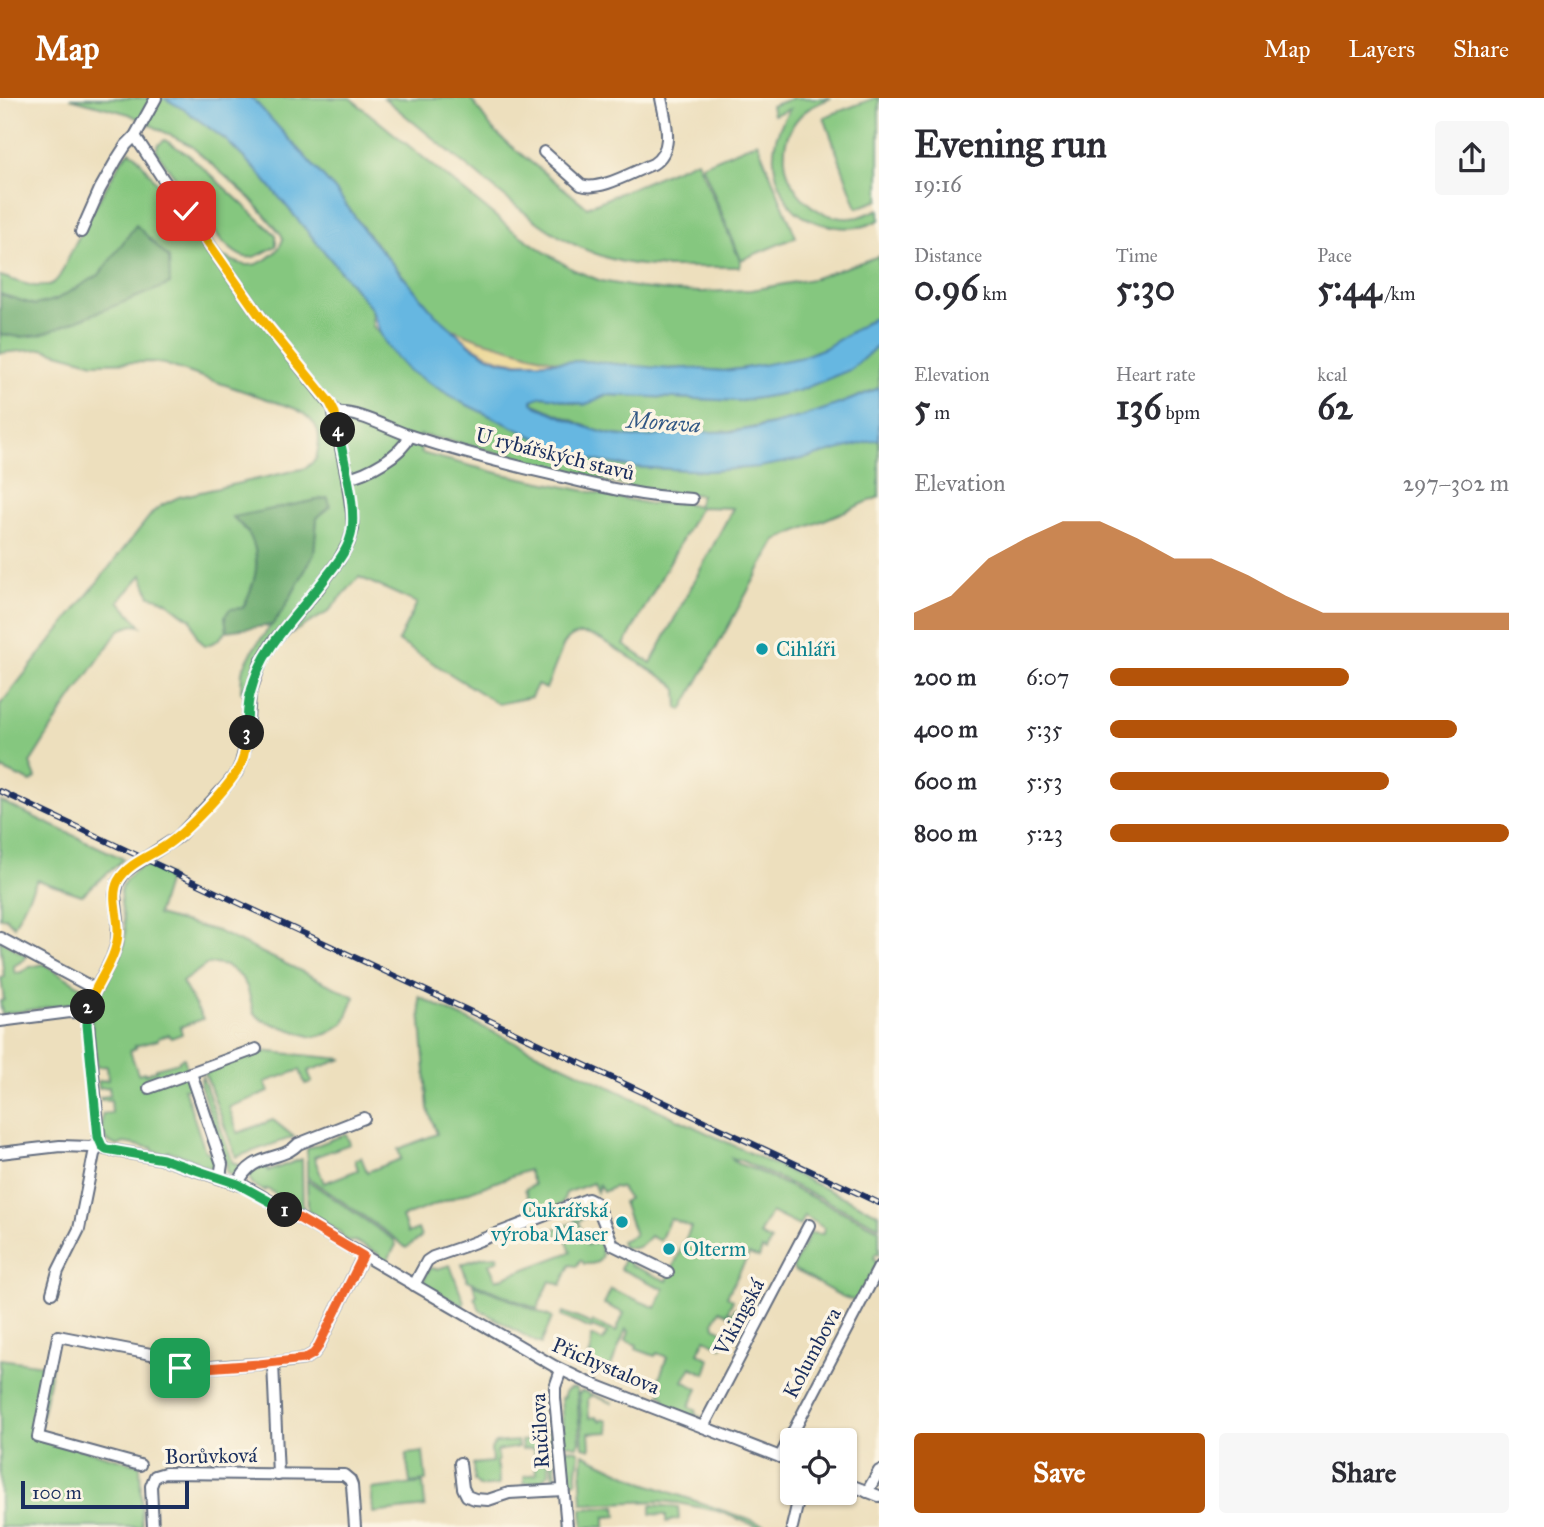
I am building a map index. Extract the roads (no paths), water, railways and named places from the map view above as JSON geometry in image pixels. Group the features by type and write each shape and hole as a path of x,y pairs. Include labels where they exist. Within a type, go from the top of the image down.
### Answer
{"street":[{"path":"80,232 117,159 135,136 156,98"},
{"path":"544,152 581,185 588,187 600,185 653,164 666,148 668,130 661,98"},
{"path":"52,1293 58,1271 79,1229 94,1156 100,1144 87,1013 95,989 117,943 115,895 120,878 133,866 178,837 225,788 241,764 246,744 250,694 257,671 273,642 339,560 353,529 347,478 335,413 330,403 261,318 135,136"},
{"name":"U rybářských stavů","path":"335,413 346,413 410,436 488,459 609,489 645,496 692,499"},
{"path":"347,478 384,462 403,447 410,436"},
{"path":"0,938 95,989"},
{"path":"0,1021 70,1012 87,1013"},
{"path":"149,1088 256,1049"},
{"path":"191,1073 222,1164 220,1178"},
{"path":"238,1184 242,1175 258,1162 364,1118"},
{"name":"Přichystalova","path":"0,1153 100,1144 106,1149 163,1159 238,1184 561,1370 780,1457"},
{"path":"414,1285 432,1257 588,1199 596,1203 613,1245 668,1272"},
{"name":"Vikingská","path":"703,1427 809,1225"},
{"path":"140,1465 38,1437 58,1336 161,1356 182,1369 304,1359 317,1349 363,1256"},
{"name":"Kolumbova","path":"795,1428 879,1268"},
{"name":"Borůvková","path":"273,1363 278,1475"},
{"name":"Ručilova","path":"561,1370 555,1387 555,1398 567,1527"},
{"name":"Ručilova","path":"460,1463 463,1488 467,1496 475,1499 488,1500 509,1493 564,1490"},
{"path":"867,1492 879,1471"},
{"name":"Borůvková","path":"153,1527 151,1486 153,1478 162,1473 342,1475 352,1485 355,1527"},
{"path":"857,1488 879,1496"},
{"path":"792,1527 797,1505"}],"water":[{"path":"164,98 252,98 336,191 367,234 434,313 471,346 500,361 586,361 669,369 740,369 799,358 825,348 879,315 879,344 852,369 798,391 741,401 606,395 584,405 542,396 532,400 538,407 603,433 651,437 736,431 773,424 827,409 879,388 879,439 807,458 759,467 709,471 633,467 597,461 557,448 463,403 408,370 381,335 371,308 260,174 226,140"}],"railway":[{"path":"0,791 879,1203"}],"place":[{"name":"Cihláři","path":"762,649"},
{"name":"Cukrářská výroba Maser","path":"622,1222"},
{"name":"Olterm","path":"669,1249"}],"water label":[{"name":"Morava","path":"664,422"}]}
